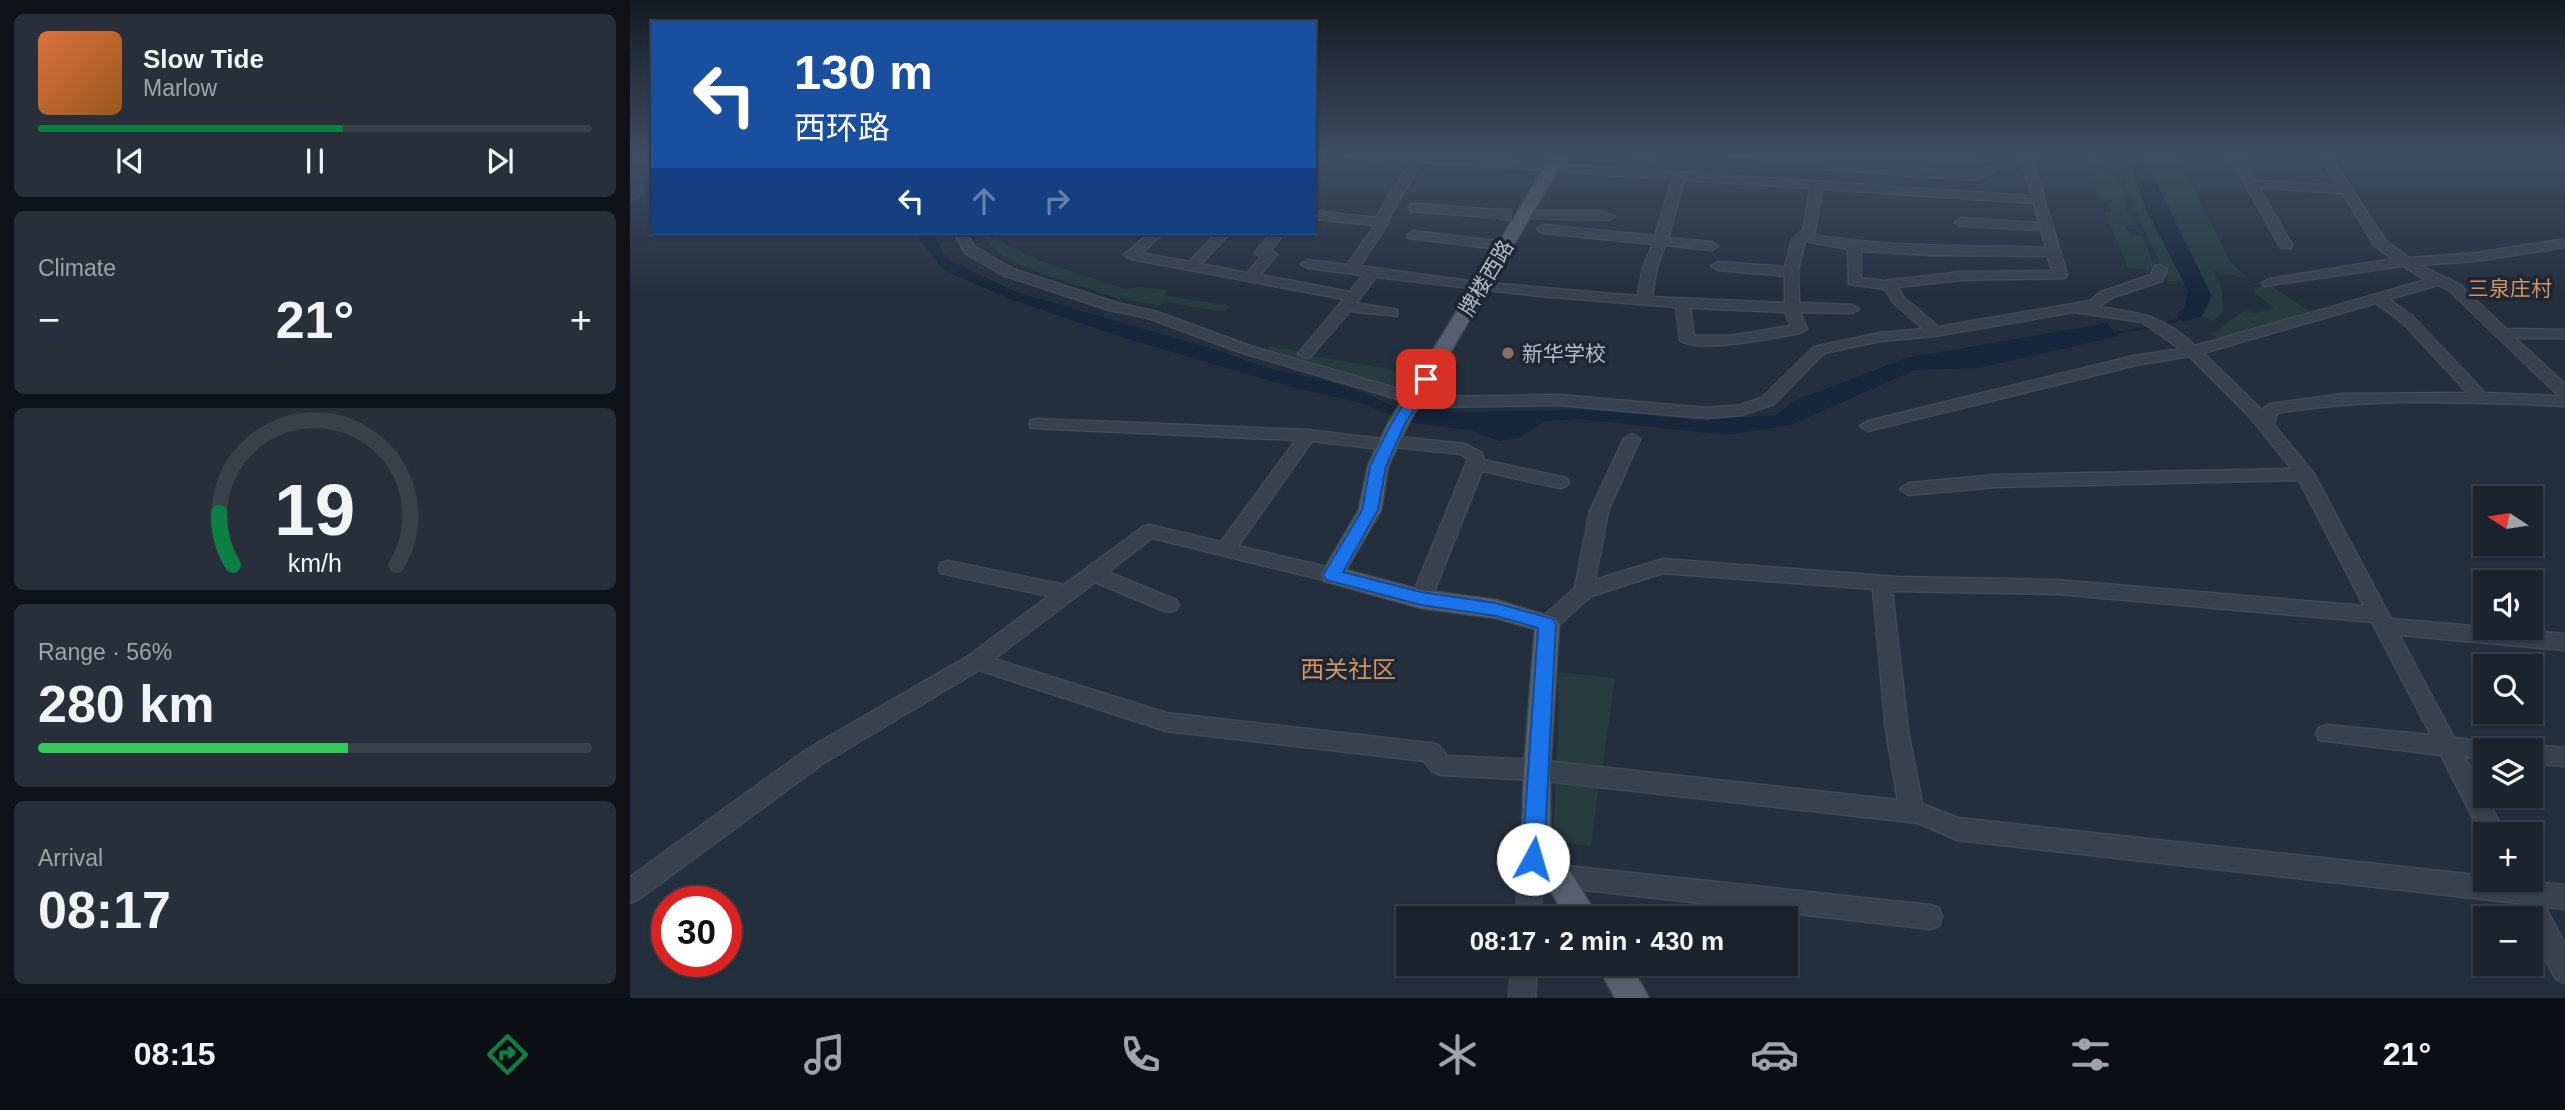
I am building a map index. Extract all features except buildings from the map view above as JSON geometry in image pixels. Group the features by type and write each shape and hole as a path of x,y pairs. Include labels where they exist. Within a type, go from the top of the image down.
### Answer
{"main road":[{"name":"牌楼西路","path":"1332,575 1370,510 1378,466 1392,437 1505,246 1515,215 1526,201"},
{"path":"1332,575 1421,599 1496,609 1547,624 1536,841 1576,906"},
{"path":"1619,976 1633,998"}],"street":[{"path":"1351,269 1383,222 1381,220 1393,201"},
{"path":"1644,302 1650,267 1672,201"},
{"path":"1682,304 1687,340 1760,337 1800,329 1791,308 1791,272 1798,240 1809,231 1814,201"},
{"path":"1855,246 1854,281 1889,284 1961,276 2060,275 2039,201"},
{"path":"2261,201 2286,245"},
{"path":"2354,201 2380,243 2436,281 2454,287 2565,393"},
{"path":"1415,208 1515,215 1552,216 1574,213 1609,216"},
{"path":"1316,215 1381,220"},
{"path":"1961,222 2047,227"},
{"path":"1543,229 1711,246"},
{"path":"1413,234 1505,246"},
{"path":"961,235 970,250 1008,272 1114,307 1152,315 1245,349 1413,400 1473,403 1559,400 1707,413 1742,410 1768,401 1819,350 1880,337 1935,332 2094,304 2106,295 2157,278 2160,269"},
{"path":"1156,235 1131,255 1250,278 1392,313"},
{"path":"1191,267 1222,235"},
{"path":"1250,278 1270,254 1262,253 1276,235"},
{"path":"1804,237 1913,252 2053,252"},
{"path":"2269,283 2388,263 2408,264 2476,257 2565,243"},
{"path":"1308,264 1480,288 1644,302 1852,309"},
{"path":"1718,266 1791,272"},
{"path":"1305,354 1373,272"},
{"path":"1868,426 2101,371 2134,360 2193,352 2436,281"},
{"path":"1889,284 1898,299 1935,332"},
{"path":"2377,297 2408,320 2482,399"},
{"path":"2073,308 2146,318 2179,338 2266,426 2305,474 2487,822"},
{"path":"2504,333 2565,334"},
{"path":"2266,426 2270,409 2314,401 2415,397 2565,401"},
{"path":"1037,424 1392,437 1465,449 1476,457 1476,464 1421,599"},
{"path":"1225,550 1308,435"},
{"path":"1584,591 1599,511 1632,439"},
{"path":"1476,464 1560,482"},
{"path":"1909,489 1996,481 2305,474"},
{"path":"630,891 814,757 976,661 1149,531 1332,575"},
{"path":"1547,624 1584,591 1663,566 1882,583 2057,587 2382,620 2565,642"},
{"path":"948,568 1067,593"},
{"path":"1093,573 1169,605"},
{"path":"1882,583 1897,730 1912,812"},
{"path":"976,661 1025,679 1166,722 1430,752 1441,765 1538,770 1912,812 1957,829 2473,881"},
{"path":"2327,734 2473,749"},
{"path":"2543,755 2565,757"},
{"path":"1528,906 1536,841"},
{"path":"1558,876 1930,917"},
{"path":"2524,892 2565,970"},
{"path":"2543,892 2565,897"},
{"path":"1522,998 1523,976"}],"green space":[{"path":"2102,201 2126,201 2127,213 2136,225 2125,225 2130,235 2142,236 2156,270 2128,268 2105,212 2111,211 2107,202"},
{"path":"2132,201 2143,201 2185,282 2167,281"},
{"path":"2164,201 2200,201 2231,263 2249,279 2213,271 2221,286 2224,311 2213,321 2201,316 2210,301"},
{"path":"981,235 996,235 1002,242 1041,261 1125,289 1140,287 1169,290 1163,295 1231,306 1224,312 1165,302 1159,306 1113,297 1032,270 1003,257"},
{"path":"2253,287 2273,287 2311,312 2221,341 2212,334 2245,310 2255,313 2274,308 2255,293"},
{"path":"1270,346 1417,374 1407,392 1267,349"},
{"path":"1559,672 1615,678 1602,771 1557,766"},
{"path":"1556,780 1599,785 1591,846 1553,841"}],"water":[{"path":"2143,201 2166,201 2211,294 2201,317 2183,322 2176,315 2184,308 2188,291"},
{"path":"917,235 935,235 944,254 951,261 1016,292 1220,351 1264,367 1324,380 1366,393 1391,405 1456,412 1590,410 1697,420 1776,415 1794,401 1906,358 2107,323 2119,336 1979,368 1915,370 1791,425 1727,435 1578,419 1545,421 1519,438 1499,441 1470,430 1412,423 1357,402 1295,388 1121,337 1010,299 940,266"}],"waterway":[{"path":"2160,325 2183,318"},
{"path":"2115,333 2153,327"}],"tunnel":[{"path":"1500,214 1512,215"}],"place":[{"name":"新华学校","path":"1508,353"}],"district":[{"name":"三泉庄村","path":"2510,288"},
{"name":"西关社区","path":"1348,669"}],"route":[{"path":"1426,379 1398,424 1378,466 1370,510 1332,575 1421,599 1496,609 1547,624 1533,859"}]}
